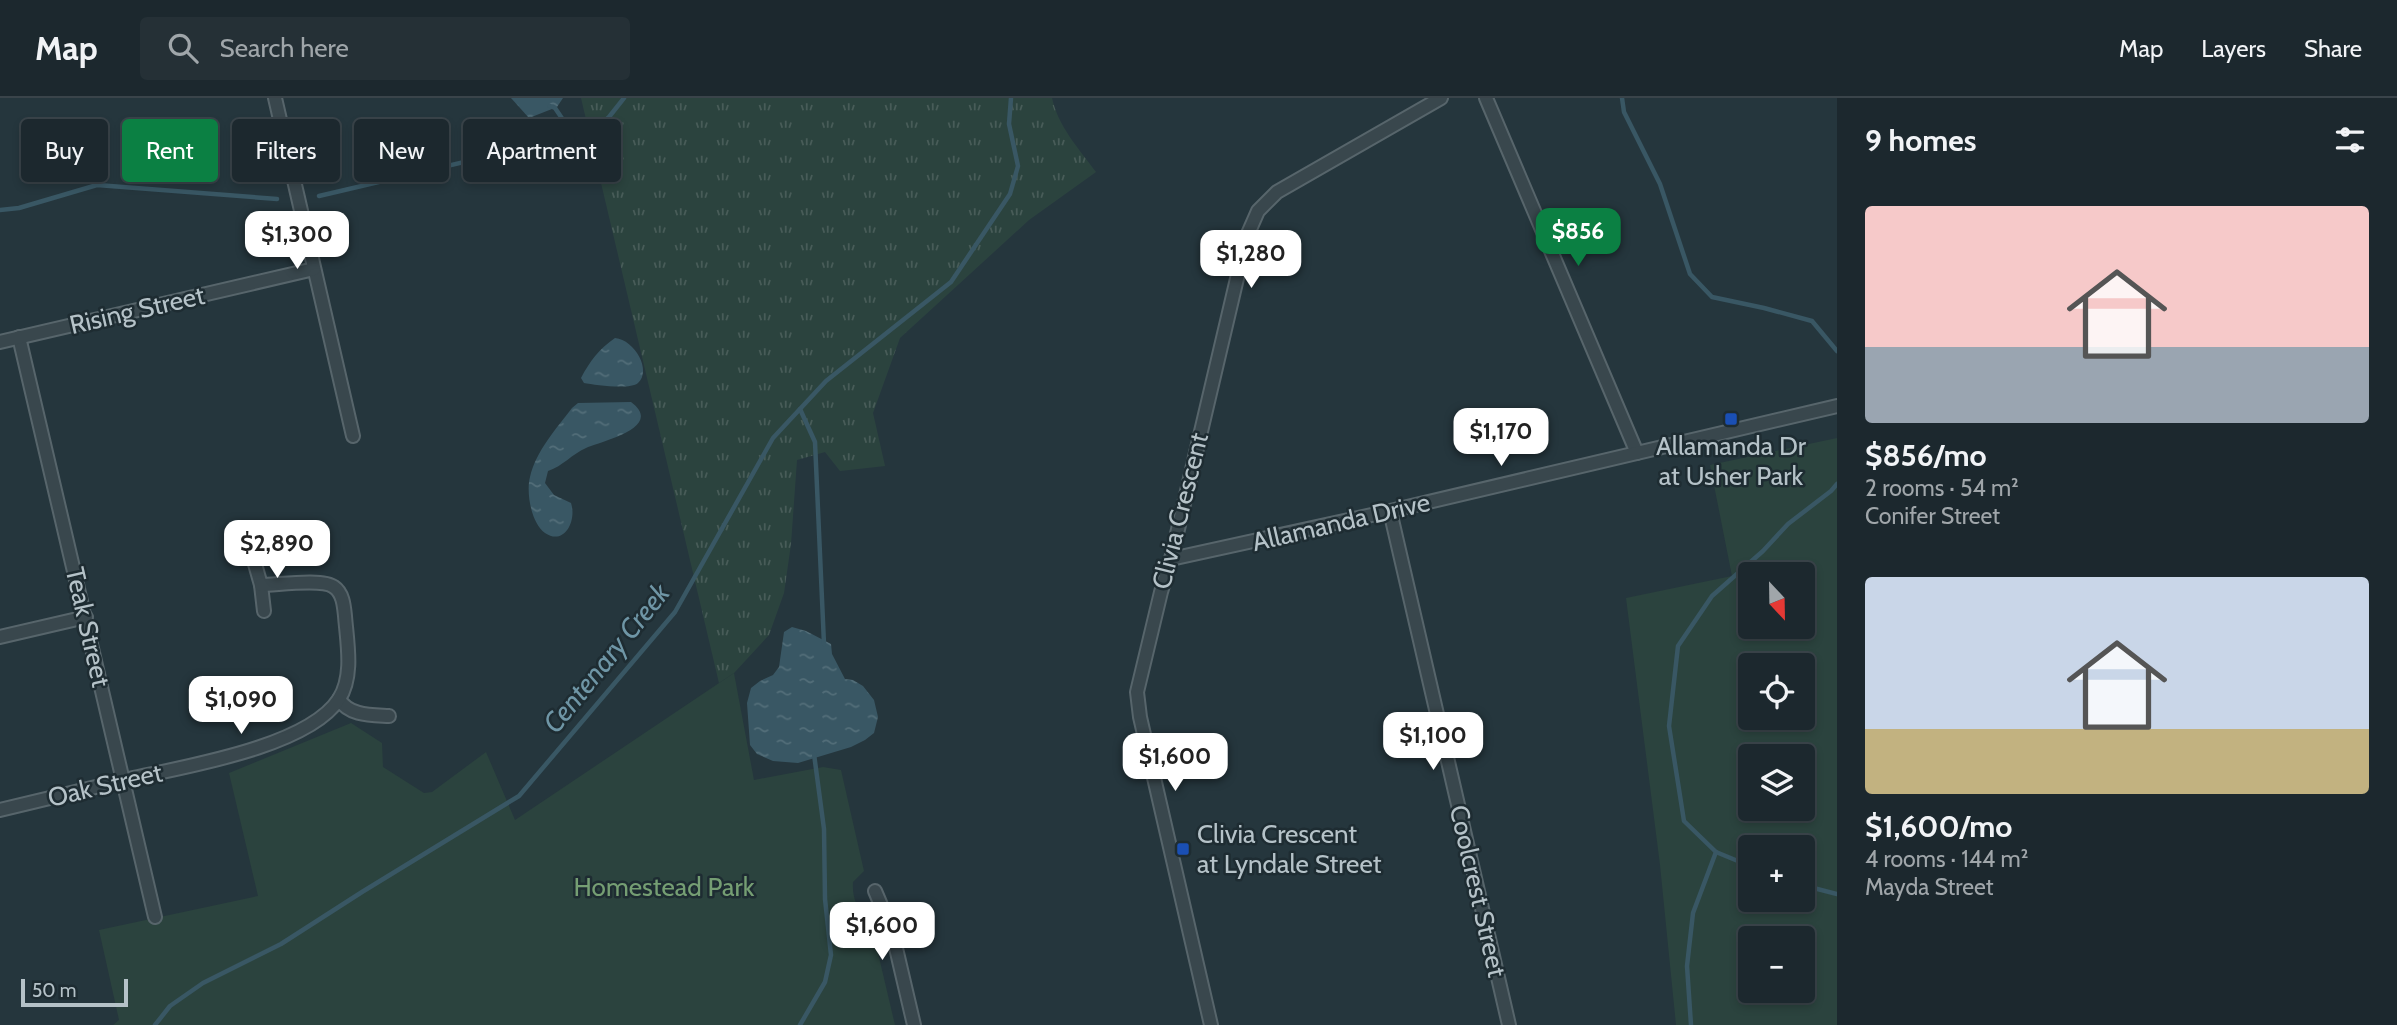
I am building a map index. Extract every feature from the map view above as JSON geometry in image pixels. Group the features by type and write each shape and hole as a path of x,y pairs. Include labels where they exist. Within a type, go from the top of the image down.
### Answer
{"street":[{"path":"275,98 353,436"},
{"name":"Clivia Crescent","path":"1211,1025 1143,730 1137,692 1247,236 1258,211 1277,192 1302,175 1441,98"},
{"path":"1486,98 1637,453"},
{"name":"Rising Street","path":"0,342 314,269"},
{"name":"Teak Street","path":"19,337 155,916"},
{"name":"Allamanda Drive","path":"1171,559 1390,511 1837,406"},
{"name":"Coolcrest Street","path":"1390,511 1509,1025"},
{"path":"253,557 261,585 264,611"},
{"path":"261,585 323,583 334,586 341,595 345,610 348,659 345,682 339,699 343,706 360,714 389,716"},
{"path":"0,637 86,617"},
{"name":"Oak Street","path":"0,810 243,753 319,719 339,699"},
{"path":"875,891 892,931 914,1025"}],"green space":[{"path":"581,98 1052,98 1064,128 1096,172 1029,220 900,338 873,413 885,466 840,471 825,452 797,460 791,544 784,593 769,635 734,673 719,683 601,182 621,182 621,119 586,119"},
{"path":"1837,438 1837,1025 1676,1025 1660,865 1626,598 1732,576 1710,465"},
{"name":"Homestead Park","path":"734,673 754,780 823,767 841,770 864,871 853,882 853,894 859,907 870,919 895,1025 113,1025 119,1020 99,930 258,896 229,773 351,723 382,743 383,767 424,793 432,792 486,752 515,820"}],"water":[{"path":"511,98 563,98 557,107 529,118"},
{"path":"615,338 635,350 642,364 642,378 638,383 628,386 584,383 581,378 591,361"},
{"path":"631,402 640,411 640,419 635,426 626,433 581,451 548,471 545,483 554,495 571,503 572,517 563,534 552,536 545,533 533,515 529,491 533,467 547,441 578,403"},
{"path":"792,627 831,644 832,654 845,679 863,686 874,700 878,717 874,733 865,740 798,763 773,761 757,754 750,745 747,703 751,688 773,675 779,667 784,632"}],"waterway":[{"path":"319,196 592,132 624,98"},
{"name":"Centenary Creek","path":"155,1025 170,1006 203,983 281,944 519,796 675,612 773,438 826,381 951,282 1010,194 1018,166 1009,124 1011,98"},
{"path":"1622,98 1624,112 1660,184 1690,274 1712,297 1812,321 1837,351"},
{"path":"550,106 555,108 562,119"},
{"path":"0,210 19,208 97,185 277,199"},
{"path":"800,409 815,442 824,644"},
{"path":"1738,861 1716,852 1684,821 1669,726 1678,646 1712,596 1763,551 1788,524 1837,484"},
{"path":"800,1025 825,982 831,955 825,899 824,829 814,754"},
{"path":"1691,1025 1687,966 1693,913 1716,852"},
{"path":"1815,888 1837,894"}],"place":[{"name":"Allamanda Dr at Usher Park","path":"1731,419"},
{"name":"Clivia Crescent at Lyndale Street","path":"1183,849"}]}
